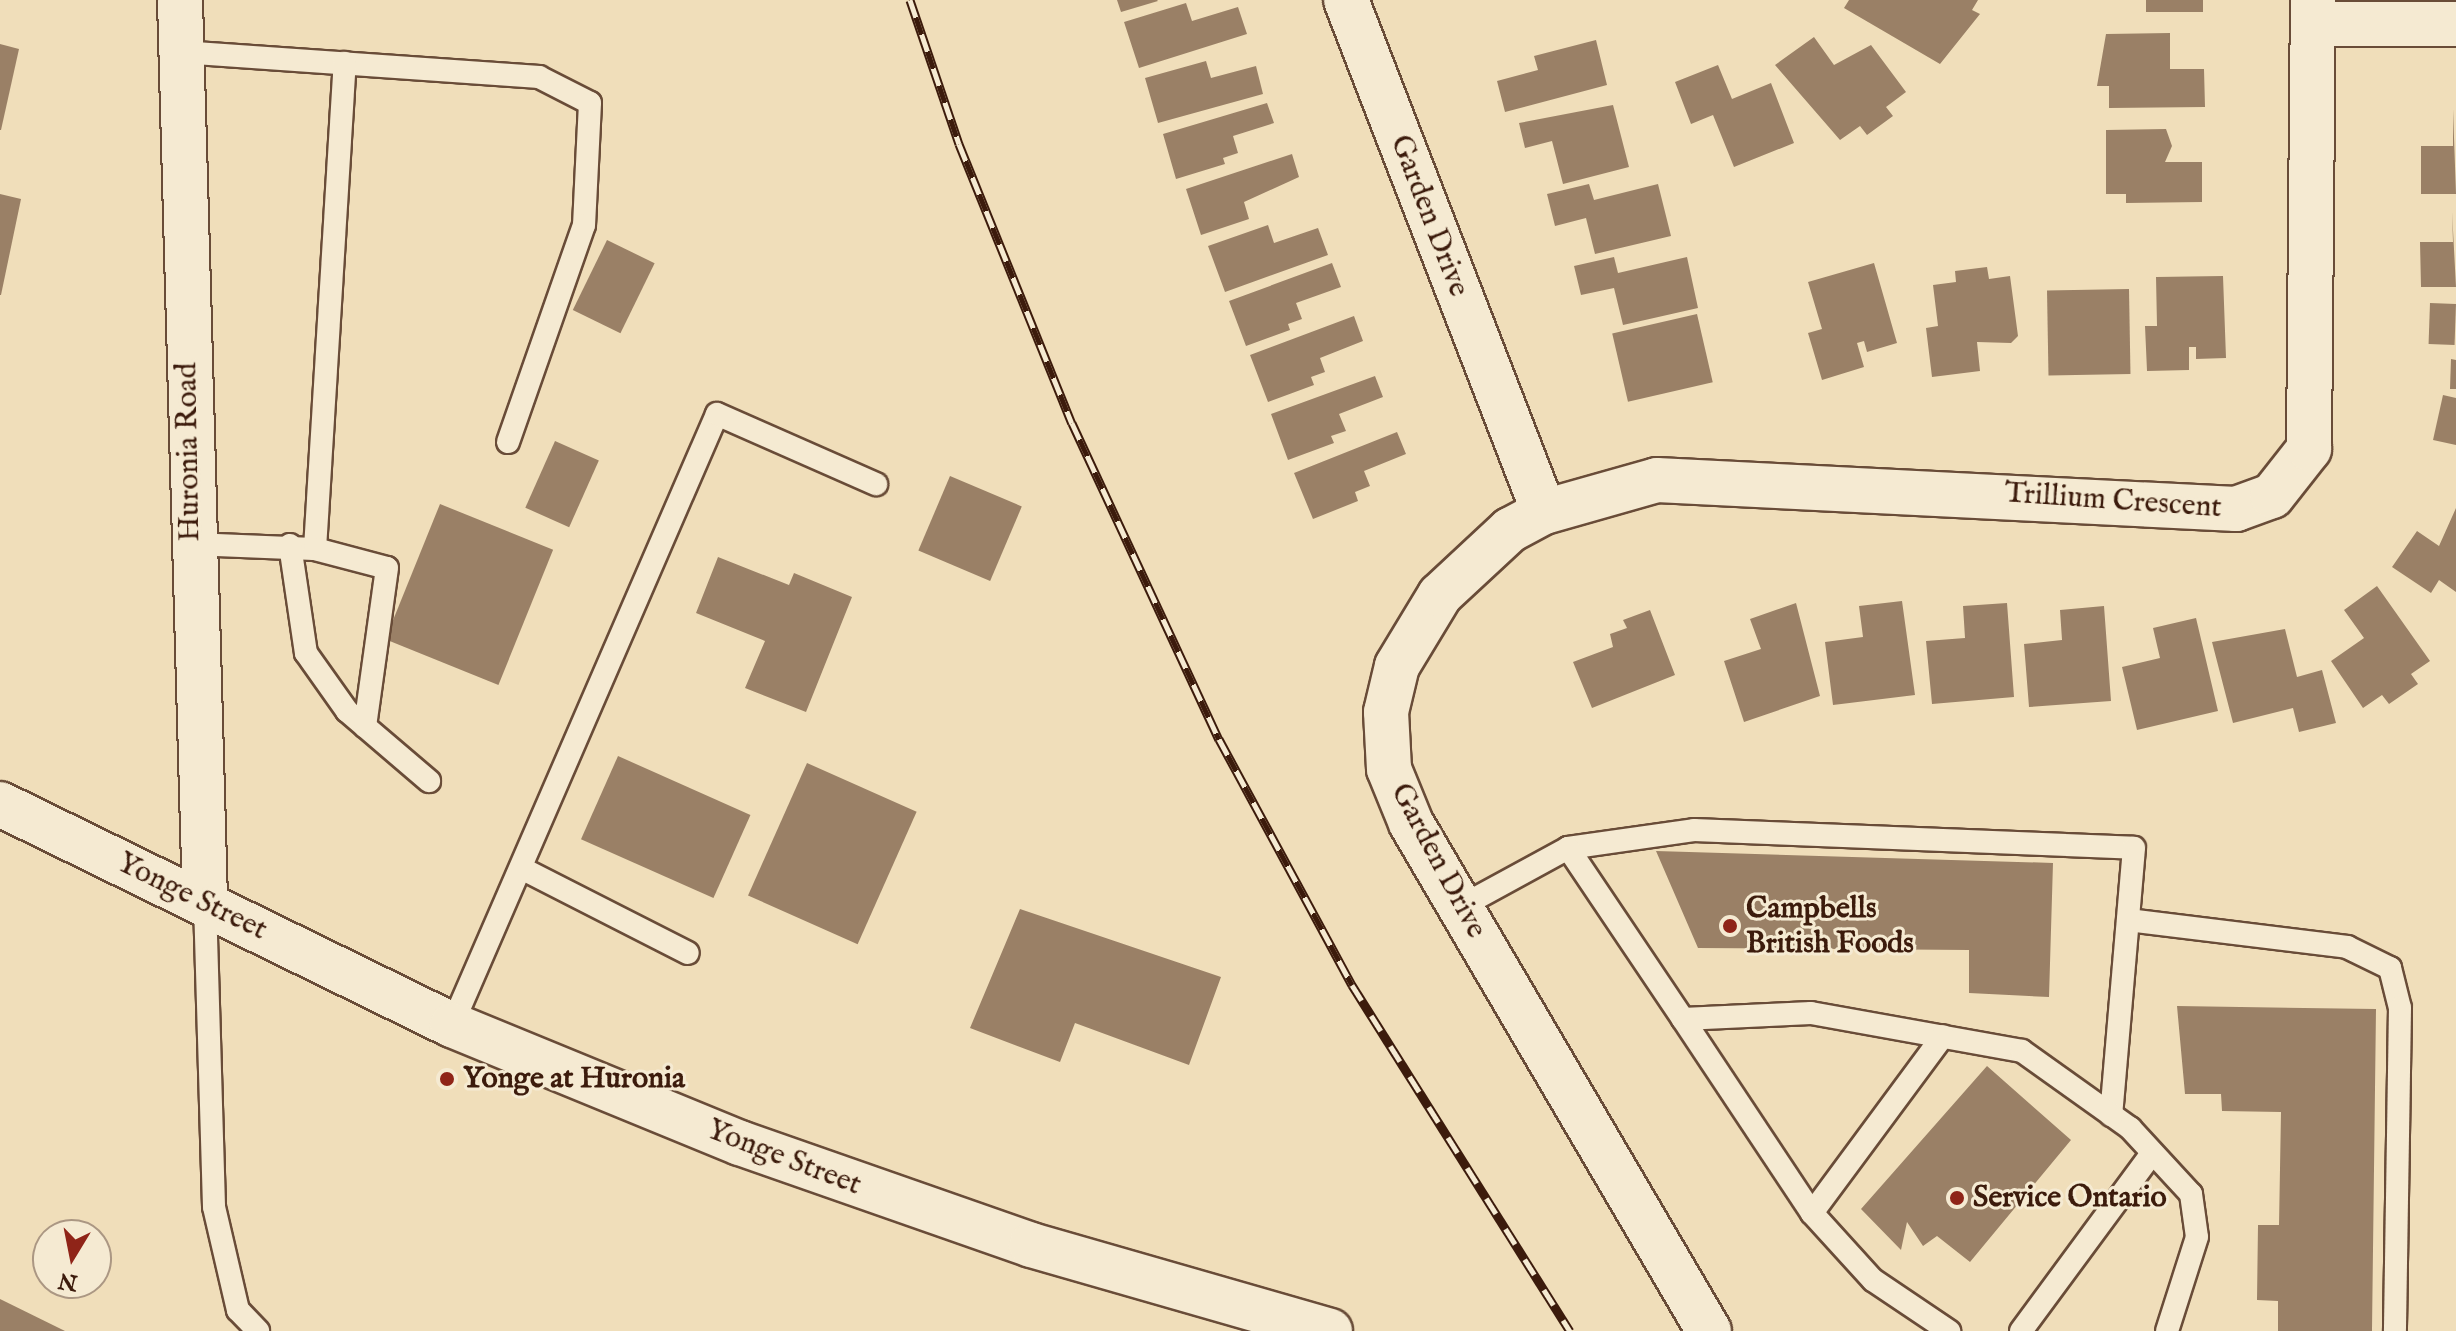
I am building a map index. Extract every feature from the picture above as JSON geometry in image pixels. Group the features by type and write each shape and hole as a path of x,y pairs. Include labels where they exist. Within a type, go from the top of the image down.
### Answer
{"street":[{"name":"Huronia Road","path":"180,0 191,544 205,903"},
{"name":"Garden Drive","path":"1357,2 1544,512 1476,557 1440,595 1397,666 1386,712 1389,769 1411,823 1709,1331"},
{"name":"Trillium Crescent","path":"1544,512 1610,490 1696,477 2236,509 2272,496 2309,449 2313,12"},
{"path":"2313,12 2456,24"},
{"name":"Yonge Street","path":"0,804 452,1025 876,1193 1317,1329"}],"lane":[{"path":"181,52 539,77 590,103 584,225 508,442"},
{"path":"315,549 345,63"},
{"path":"452,1025 717,414 876,484"},
{"path":"191,544 290,545 387,568 365,726"},
{"path":"290,545 306,653 365,726 429,781"},
{"path":"1460,907 1568,848 1694,830 2134,848 2111,1115"},
{"path":"1568,848 1812,1213 1873,1280 1949,1331"},
{"path":"521,868 688,953"},
{"path":"205,903 214,1207 238,1310 258,1331"},
{"path":"2128,920 2347,947 2390,968 2400,1008 2395,1331"},
{"path":"1683,1019 1811,1013 2022,1051 2111,1115 2191,1194 2197,1237 2167,1331"},
{"path":"1812,1213 1943,1036"},
{"path":"2021,1331 2152,1153"}],"building":[{"path":"1117,0 1157,0 1158,1 1121,12"},
{"path":"1849,0 1978,0 1972,10 1980,14 1940,64 1844,8"},
{"path":"2146,0 2203,0 2203,12 2146,12"},
{"path":"1186,3 1192,21 1238,7 1247,34 1139,68 1124,22"},
{"path":"2170,33 2170,69 2204,69 2205,107 2109,108 2109,86 2097,86 2106,34"},
{"path":"1814,37 1834,65 1871,45 1906,92 1886,107 1893,116 1867,135 1860,126 1840,140 1775,65"},
{"path":"1596,40 1607,85 1505,112 1497,81 1538,70 1534,56"},
{"path":"0,44 19,49 1,130 0,130"},
{"path":"1206,61 1211,78 1256,66 1263,94 1158,123 1145,78"},
{"path":"1718,65 1732,99 1771,83 1794,143 1734,167 1713,115 1691,124 1675,82"},
{"path":"1267,103 1274,123 1233,136 1238,153 1223,158 1225,164 1176,179 1163,134"},
{"path":"1613,105 1629,167 1563,184 1552,141 1525,148 1519,123"},
{"path":"2453,109 2456,194 2421,194 2421,146 2453,146"},
{"path":"2166,129 2172,146 2165,162 2202,162 2202,202 2126,203 2126,194 2106,194 2106,130"},
{"path":"1292,154 1299,177 1244,202 1249,219 1201,235 1186,189"},
{"path":"1589,184 1594,200 1658,184 1671,236 1595,254 1586,218 1555,226 1547,194"},
{"path":"0,194 21,199 1,295 0,295"},
{"path":"2452,211 2456,287 2421,287 2420,242 2453,242"},
{"path":"1268,225 1274,243 1318,228 1328,255 1225,292 1208,246"},
{"path":"607,240 655,263 620,333 573,310"},
{"path":"1614,257 1618,273 1687,257 1698,308 1623,325 1614,288 1581,295 1574,266"},
{"path":"1332,263 1341,287 1296,303 1302,319 1288,324 1290,330 1246,346 1229,301"},
{"path":"1874,263 1897,343 1867,352 1864,341 1857,343 1864,367 1822,380 1808,333 1822,329 1808,282"},
{"path":"1987,267 1989,279 2010,276 2018,336 2011,343 1977,342 1980,371 1932,377 1926,328 1938,326 1933,285 1956,282 1955,271"},
{"path":"2223,276 2226,358 2196,359 2196,347 2189,347 2189,370 2147,371 2145,326 2157,326 2156,277"},
{"path":"2129,289 2130,374 2048,375 2047,290"},
{"path":"2430,303 2456,304 2455,345 2429,344"},
{"path":"1697,314 1713,382 1628,402 1612,334"},
{"path":"1354,316 1363,341 1320,358 1325,372 1311,377 1314,385 1268,402 1250,355"},
{"path":"2451,359 2456,360 2456,389 2450,389"},
{"path":"1375,376 1383,397 1339,414 1346,431 1331,436 1334,443 1288,460 1271,414"},
{"path":"2443,395 2456,398 2456,445 2433,440"},
{"path":"1397,432 1406,454 1364,471 1370,486 1355,492 1358,501 1313,519 1294,473"},
{"path":"555,441 599,461 569,527 525,508"},
{"path":"950,476 1022,506 990,581 918,551"},
{"path":"440,504 553,550 498,685 385,639"},
{"path":"2456,508 2456,592 2439,580 2431,593 2392,567 2417,531 2439,546"},
{"path":"718,557 789,585 794,573 852,597 806,712 745,688 765,641 696,613"},
{"path":"2377,586 2430,661 2411,674 2418,684 2389,704 2382,695 2363,708 2331,661 2364,638 2344,610"},
{"path":"1902,601 1915,695 1833,705 1825,642 1863,637 1859,606"},
{"path":"1796,603 1820,696 1744,722 1724,661 1761,649 1750,619"},
{"path":"2007,603 2014,697 1932,704 1926,641 1965,638 1963,606"},
{"path":"2104,606 2111,701 2029,707 2024,644 2062,640 2060,610"},
{"path":"1650,610 1675,675 1592,708 1573,662 1613,647 1610,634 1627,628 1623,620"},
{"path":"2196,618 2218,711 2137,730 2122,667 2160,658 2153,628"},
{"path":"2285,629 2297,677 2322,670 2336,723 2299,732 2293,708 2233,723 2212,642"},
{"path":"618,756 750,815 713,898 581,839"},
{"path":"807,763 917,812 858,944 748,895"},
{"path":"1656,851 2053,863 2049,997 1969,993 1969,950 1698,948"},
{"path":"1020,909 1221,977 1189,1065 1075,1023 1060,1062 970,1028"},
{"path":"2177,1006 2376,1009 2372,1331 2278,1331 2278,1301 2257,1300 2258,1225 2279,1225 2281,1112 2222,1111 2221,1094 2185,1094"},
{"path":"1987,1066 2071,1140 1970,1262 1937,1236 1923,1246 1907,1222 1901,1250 1861,1209"},
{"path":"0,1299 65,1331 0,1331"}],"railway":[{"path":"910,0 959,144 1072,423 1219,739 1352,985 1570,1331"}],"place":[{"name":"Campbells British Foods","path":"1730,926"},
{"name":"Yonge at Huronia","path":"447,1079"},
{"name":"Service Ontario","path":"1957,1198"}]}
